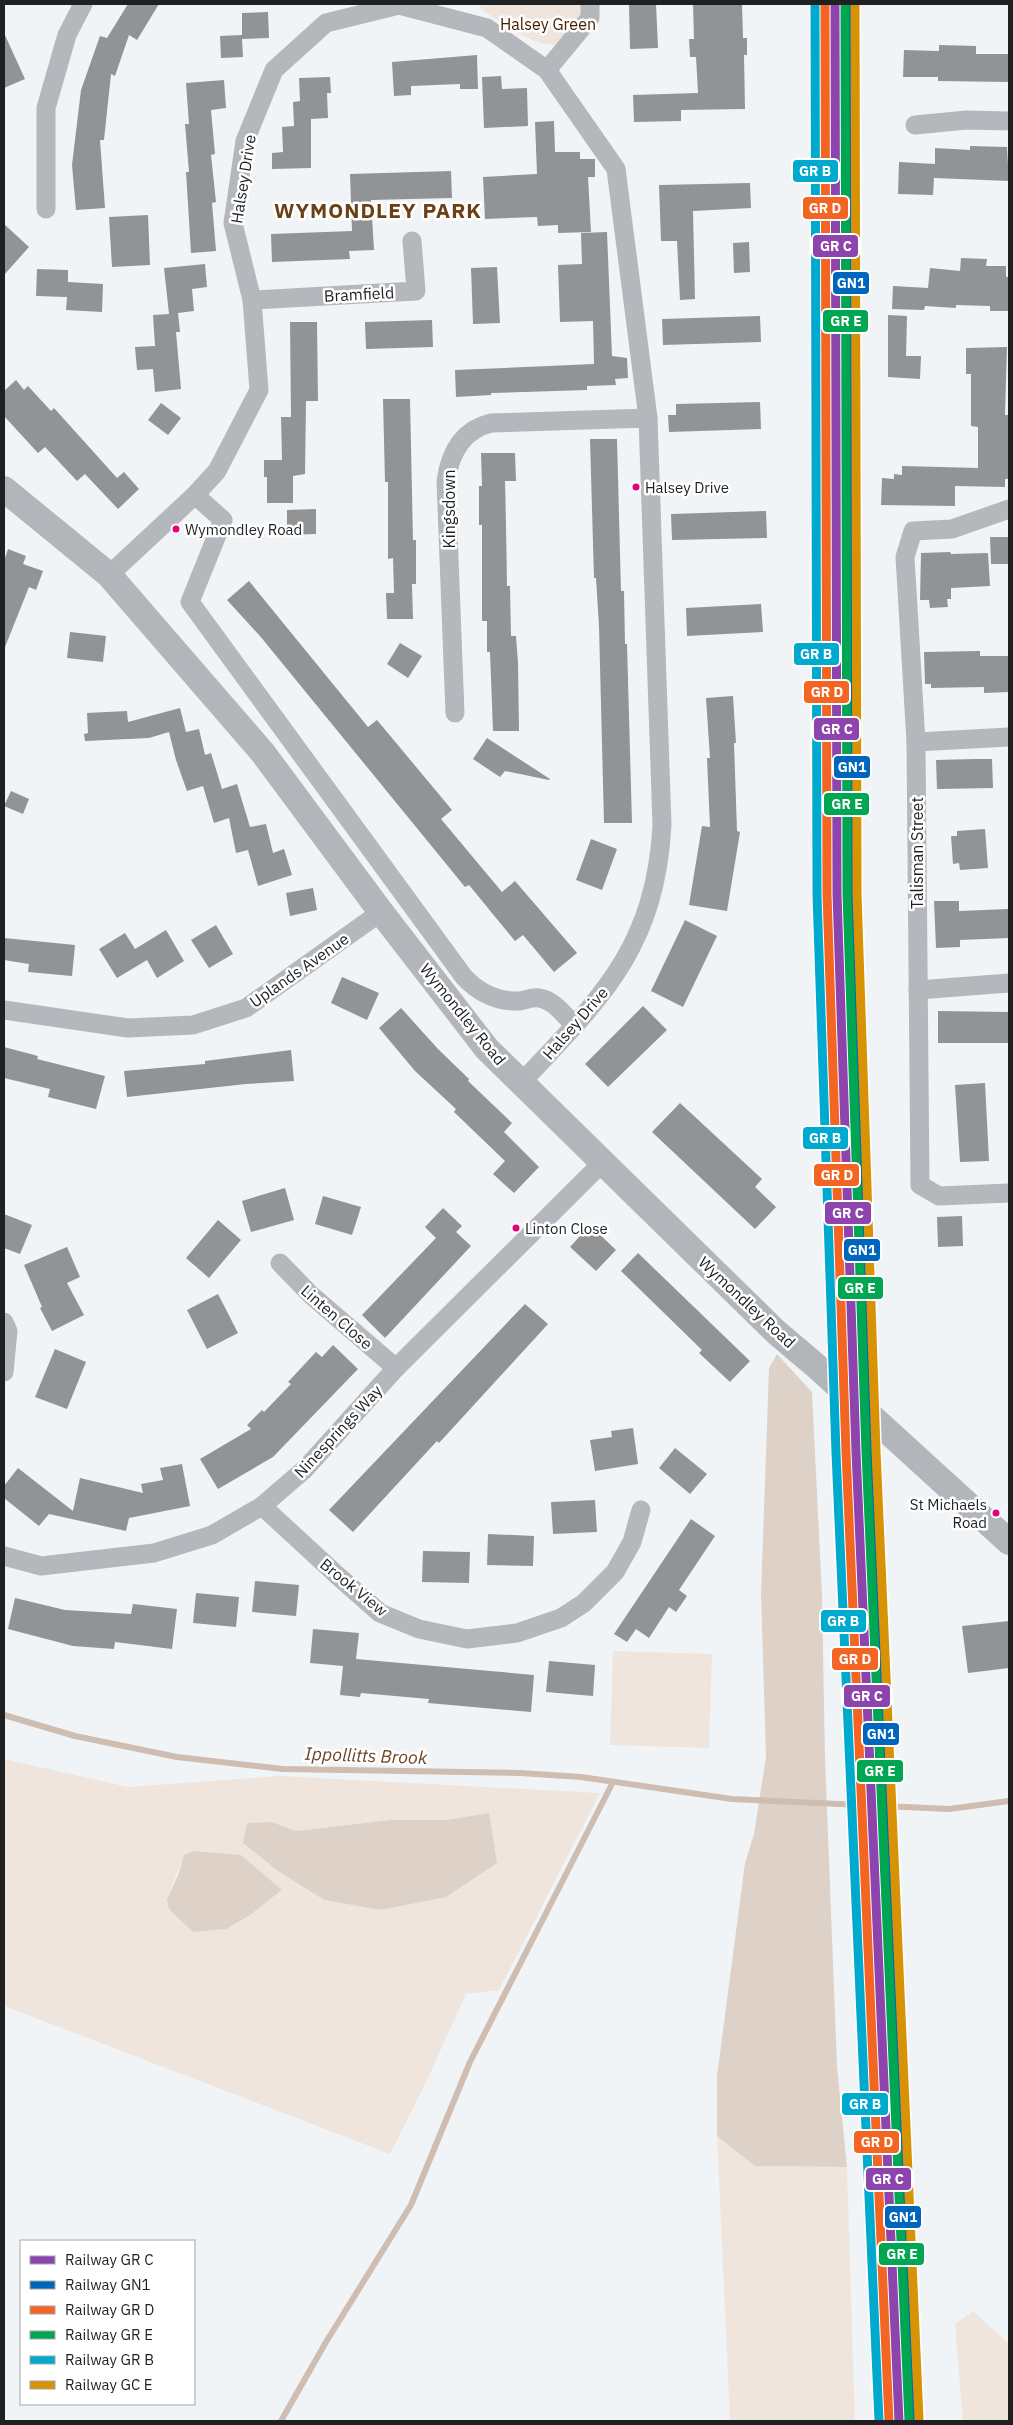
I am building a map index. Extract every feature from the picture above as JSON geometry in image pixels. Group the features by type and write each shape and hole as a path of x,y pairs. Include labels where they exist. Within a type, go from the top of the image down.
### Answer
{"street":[{"path":"46,209 46,108 67,35 83,4"},
{"name":"Halsey Drive","path":"109,575 195,495 217,471 258,390 252,300 233,223 245,141 274,70 326,24 399,4 487,28 547,70 616,169 648,418 662,825 660,858 648,912 633,945 603,994 521,1083"},
{"path":"547,70 590,18 590,4"},
{"path":"915,124 967,120 1009,121"},
{"name":"Bramfield","path":"252,300 416,292 412,241"},
{"name":"Kingsdown","path":"455,713 446,481 448,464 456,448 473,430 491,423 648,418"},
{"name":"Wymondley Road","path":"195,495 223,520 190,602 464,977 474,987 496,998 522,1001 540,998 556,1007 575,1026"},
{"name":"Wymondley Road","path":"6,497 109,575 263,753 487,1049 776,1332 815,1365 1009,1542"},
{"name":"Talisman Street","path":"1009,509 952,529 913,531 905,557 916,742 920,1185 939,1196 1009,1193"},
{"path":"916,742 1009,737"},
{"name":"Uplands Avenue","path":"4,1010 128,1028 193,1025 246,1008 382,912"},
{"path":"918,990 1009,983"},
{"name":"Ninesprings Way","path":"4,1556 41,1566 154,1553 212,1536 262,1506 305,1469 396,1368 602,1162"},
{"name":"Linten Close","path":"280,1263 311,1295 396,1368"},
{"path":"4,1322 8,1331 4,1372"},
{"name":"Brook View","path":"262,1506 380,1612 419,1629 467,1639 517,1633 561,1618 584,1603 615,1572 632,1542 641,1510"}],"green space":[{"name":"Halsey Green","path":"482,4 585,4 584,14 556,45 537,42 516,32 479,8"},
{"path":"613,1651 712,1654 709,1748 610,1745"},
{"path":"4,1759 128,1787 280,1776 600,1793 499,1990 466,1994 428,2078 390,2154 4,2006","holes":["489,1813 446,1896 380,1910 324,1900 278,1871 243,1843 272,1822 296,1831 390,1820 446,1820","184,1855 241,1855 282,1890 250,1915 167,1899"]},
{"path":"717,2136 756,2166 847,2167 855,2421 730,2421"},
{"path":"973,2311 1009,2344 1009,2421 963,2421 955,2324"}],"shaded area":[{"path":"777,1354 812,1392 822,1595 825,1758 837,2066 847,2167 755,2166 717,2136 717,2076 745,1863 754,1834 766,1757 761,1594 769,1368"},
{"path":"489,1813 497,1863 446,1897 380,1910 324,1900 278,1871 243,1843 247,1823 272,1822 296,1831 390,1820 446,1820"},
{"path":"194,1851 241,1855 282,1890 250,1915 226,1929 193,1932 169,1909 167,1899 178,1875 184,1855"}],"building":[{"path":"128,4 159,4 137,40 129,35 115,76 111,74 104,140 100,140 105,208 76,210 72,165 81,90 100,36 107,38"},
{"path":"629,4 656,4 658,48 630,49"},
{"path":"693,4 742,4 743,38 747,38 747,55 744,55 745,109 681,110 681,121 634,122 633,95 698,93 696,57 690,57 689,39 694,39"},
{"path":"268,12 269,38 242,39 243,57 221,58 220,36 242,35 242,13"},
{"path":"4,33 25,79 4,88"},
{"path":"939,45 976,46 976,54 1009,54 1009,82 938,81 938,77 903,77 904,50 939,51"},
{"path":"477,55 478,89 460,89 460,84 411,86 411,95 394,96 392,62"},
{"path":"501,76 502,89 527,88 528,126 484,128 482,77"},
{"path":"330,77 331,93 327,93 328,118 311,119 311,168 272,169 272,153 283,152 282,127 294,126 293,102 300,101 299,78"},
{"path":"224,80 226,108 211,110 215,154 211,155 216,202 212,203 216,251 191,253 186,172 189,172 185,124 189,124 186,83"},
{"path":"554,121 555,152 580,152 580,159 595,159 595,177 588,177 591,232 558,233 558,225 538,226 537,217 485,219 483,177 537,174 535,122"},
{"path":"970,146 1007,147 1009,181 934,178 933,195 898,194 899,162 935,164 935,148 970,150"},
{"path":"451,171 452,198 371,200 374,250 349,251 350,259 272,262 271,234 352,231 350,174"},
{"path":"750,183 751,208 693,211 695,299 680,300 677,241 661,241 659,185"},
{"path":"148,215 150,265 112,267 109,217"},
{"path":"4,224 29,247 4,275"},
{"path":"607,232 612,356 627,358 628,378 615,379 616,385 587,386 587,390 491,393 491,395 456,397 455,370 594,364 593,321 560,322 558,265 582,264 581,233"},
{"path":"749,242 750,272 734,273 733,243"},
{"path":"961,258 987,259 986,266 1006,266 1006,277 1009,277 1009,311 990,311 990,306 956,305 956,308 925,306 924,310 892,309 893,286 928,288 930,268 960,271"},
{"path":"205,264 207,287 192,289 194,311 178,313 180,332 176,332 181,389 155,392 153,369 137,370 135,347 155,346 153,315 169,314 164,268"},
{"path":"497,267 500,323 473,324 471,268"},
{"path":"37,269 68,270 68,282 103,284 102,312 66,310 67,297 36,296"},
{"path":"888,315 907,316 906,356 921,356 920,379 888,377"},
{"path":"760,316 761,342 663,345 662,319"},
{"path":"432,320 433,347 366,349 365,322"},
{"path":"290,322 317,322 318,401 306,401 305,474 293,476 293,503 267,503 267,477 264,477 264,460 282,460 281,417 291,417"},
{"path":"1007,347 1005,415 1009,415 1009,479 1005,479 1005,487 955,486 955,506 881,505 882,478 894,479 894,474 902,475 902,466 978,468 978,427 971,426 971,374 966,374 966,348"},
{"path":"16,380 24,390 28,386 51,411 54,408 117,478 124,472 139,489 118,509 85,474 77,481 45,447 38,453 4,416 4,391"},
{"path":"383,399 410,399 413,540 416,540 416,584 412,584 413,619 387,619 386,593 394,593 393,558 388,559 388,482 385,482"},
{"path":"760,402 761,429 669,432 668,415 676,415 676,404"},
{"path":"161,403 181,418 168,435 148,420"},
{"path":"590,439 617,439 621,591 624,591 625,644 627,644 632,823 604,823 599,626 596,578 594,578"},
{"path":"481,453 515,453 516,481 505,481 507,586 510,586 511,636 516,636 519,731 493,731 490,652 487,652 487,621 482,621 482,525 479,525 479,486 482,486"},
{"path":"316,509 316,534 287,535 287,510"},
{"path":"766,511 767,538 672,540 671,514"},
{"path":"990,537 1009,537 1009,564 991,564"},
{"path":"8,549 26,556 23,564 43,571 36,590 29,587 5,647 4,561"},
{"path":"950,552 951,554 988,553 990,586 951,588 951,599 947,599 948,607 930,608 929,600 920,600 921,553"},
{"path":"249,581 368,727 377,720 452,810 441,819 502,892 515,881 577,953 554,972 523,935 515,941 469,885 465,887 260,636 227,600"},
{"path":"761,604 763,632 687,636 686,608"},
{"path":"70,632 106,636 103,662 67,658"},
{"path":"400,643 422,656 408,678 387,664"},
{"path":"980,651 980,656 1009,656 1009,692 984,693 984,687 931,688 931,684 925,684 924,652"},
{"path":"733,696 736,743 734,743 737,831 740,832 727,911 689,905 702,826 710,827 707,758 710,758 706,698"},
{"path":"180,708 186,732 199,729 205,755 211,753 222,789 237,784 250,827 266,824 273,853 284,849 292,875 258,886 248,850 236,853 229,818 214,823 203,786 187,791 169,732 149,738 85,741 84,734 88,733 87,713 127,711 128,722"},
{"path":"487,738 550,779 505,771 500,777 473,759"},
{"path":"992,759 993,788 937,789 936,760"},
{"path":"11,791 29,799 23,814 4,806"},
{"path":"985,829 988,868 960,870 959,863 953,864 951,836 957,836 957,831"},
{"path":"591,839 617,849 602,890 576,880"},
{"path":"313,888 317,910 290,916 286,893"},
{"path":"934,901 959,901 959,911 1009,909 1009,938 960,940 960,947 936,948"},
{"path":"685,920 717,936 683,1007 651,991"},
{"path":"216,925 233,954 209,968 191,940"},
{"path":"166,930 184,961 157,978 147,960 117,978 99,949 125,933 135,949"},
{"path":"4,938 75,945 72,976 28,972 29,964 4,960"},
{"path":"342,977 379,993 367,1020 331,1003"},
{"path":"643,1006 667,1030 608,1087 585,1064"},
{"path":"401,1008 438,1049 469,1079 468,1081 512,1123 504,1132 539,1167 514,1193 493,1174 505,1161 454,1112 456,1109 415,1071 379,1028"},
{"path":"938,1011 1009,1012 1009,1043 938,1043"},
{"path":"4,1047 38,1056 37,1059 105,1076 96,1109 48,1097 50,1089 4,1078"},
{"path":"291,1050 294,1081 246,1084 127,1097 124,1071 205,1064 205,1061"},
{"path":"985,1083 989,1161 960,1162 955,1085"},
{"path":"680,1103 762,1179 755,1187 776,1207 755,1229 652,1132"},
{"path":"285,1188 294,1220 251,1232 242,1201"},
{"path":"323,1196 361,1207 352,1235 315,1224"},
{"path":"443,1208 462,1226 456,1232 471,1246 385,1338 362,1315 436,1238 425,1227"},
{"path":"4,1214 32,1225 20,1254 4,1248"},
{"path":"962,1216 963,1246 938,1247 937,1217"},
{"path":"218,1220 241,1240 209,1278 186,1258"},
{"path":"590,1225 616,1250 596,1271 570,1247"},
{"path":"67,1247 80,1277 67,1283 84,1315 52,1331 40,1308 42,1307 24,1265"},
{"path":"638,1253 750,1361 730,1382 699,1353 702,1350 621,1271"},
{"path":"218,1294 238,1333 207,1349 187,1310"},
{"path":"525,1304 548,1324 439,1443 437,1441 353,1532 329,1510"},
{"path":"333,1345 358,1369 273,1457 218,1489 200,1459 251,1429 247,1425 262,1410 264,1412 291,1384 288,1382 316,1352 322,1357"},
{"path":"55,1349 86,1362 67,1409 35,1397"},
{"path":"633,1428 638,1464 595,1471 590,1440 612,1437 611,1431"},
{"path":"675,1448 707,1474 690,1494 659,1468"},
{"path":"182,1464 190,1506 129,1518 126,1531 49,1514 39,1526 4,1498 4,1486 18,1468 73,1511 80,1478 143,1493 141,1484 163,1480 160,1468"},
{"path":"595,1500 597,1532 553,1534 551,1502"},
{"path":"691,1519 715,1536 679,1590 687,1596 676,1612 669,1607 649,1638 636,1629 627,1642 614,1634"},
{"path":"488,1534 534,1536 533,1566 487,1565"},
{"path":"423,1551 470,1552 469,1583 422,1582"},
{"path":"255,1581 299,1585 296,1616 252,1612"},
{"path":"196,1593 239,1597 236,1627 193,1623"},
{"path":"15,1598 65,1610 131,1614 133,1604 177,1609 172,1649 115,1642 114,1649 73,1646 8,1629"},
{"path":"1009,1621 1009,1668 968,1673 962,1626"},
{"path":"313,1629 359,1633 356,1659 534,1675 531,1712 428,1703 429,1699 361,1693 360,1697 340,1695 343,1666 310,1663"},
{"path":"549,1661 595,1665 593,1696 546,1692"}],"waterway":[{"name":"Ippollitts Brook","path":"4,1715 75,1736 177,1757 283,1769 520,1773 581,1777 732,1799 949,1809 1009,1801"},
{"path":"281,2421 326,2342 411,2205 470,2062 613,1782"}],"transit line":[{"path":"815,4 817,895 836,1453 879,2421"},
{"path":"825,4 827,894 846,1452 889,2421"},
{"path":"835,4 837,894 856,1452 899,2421"},
{"path":"845,4 847,894 866,1452 909,2421"},
{"path":"855,4 857,894 876,1451 919,2420"}],"rail line":[{"name":"GN1","path":"850,4 852,913 868,1449 912,2421"}],"place":[{"name":"Halsey Drive","path":"636,487"},
{"name":"Wymondley Road","path":"176,529"},
{"name":"Linton Close","path":"516,1228"},
{"name":"St Michaels Road","path":"996,1513"}],"district":[{"name":"WYMONDLEY PARK","path":"378,211"}]}
